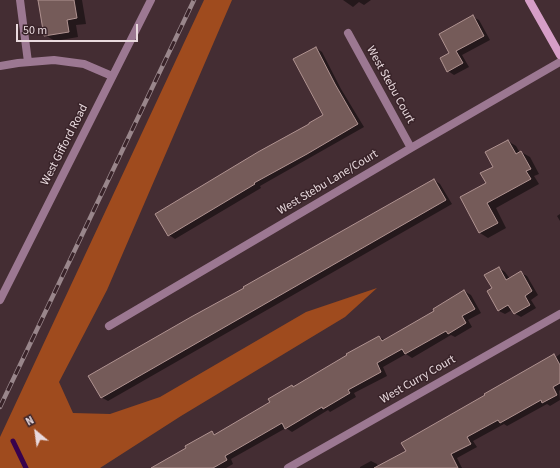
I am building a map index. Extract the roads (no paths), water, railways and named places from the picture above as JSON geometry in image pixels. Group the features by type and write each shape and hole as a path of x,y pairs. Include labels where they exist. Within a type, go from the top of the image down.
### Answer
{"main road":[{"path":"529,0 560,55"}],"street":[{"path":"20,0 28,62"},
{"name":"West Gifford Road","path":"0,300 151,0"},
{"name":"West Stebu Court","path":"348,34 411,148"},
{"path":"0,66 54,60 84,64 112,76"},
{"name":"West Stebu Lane/Court","path":"109,326 560,62"},
{"name":"West Curry Court","path":"288,468 560,314"}],"waterway":[{"path":"13,441 26,468"}],"railway":[{"path":"0,407 194,0"}]}
